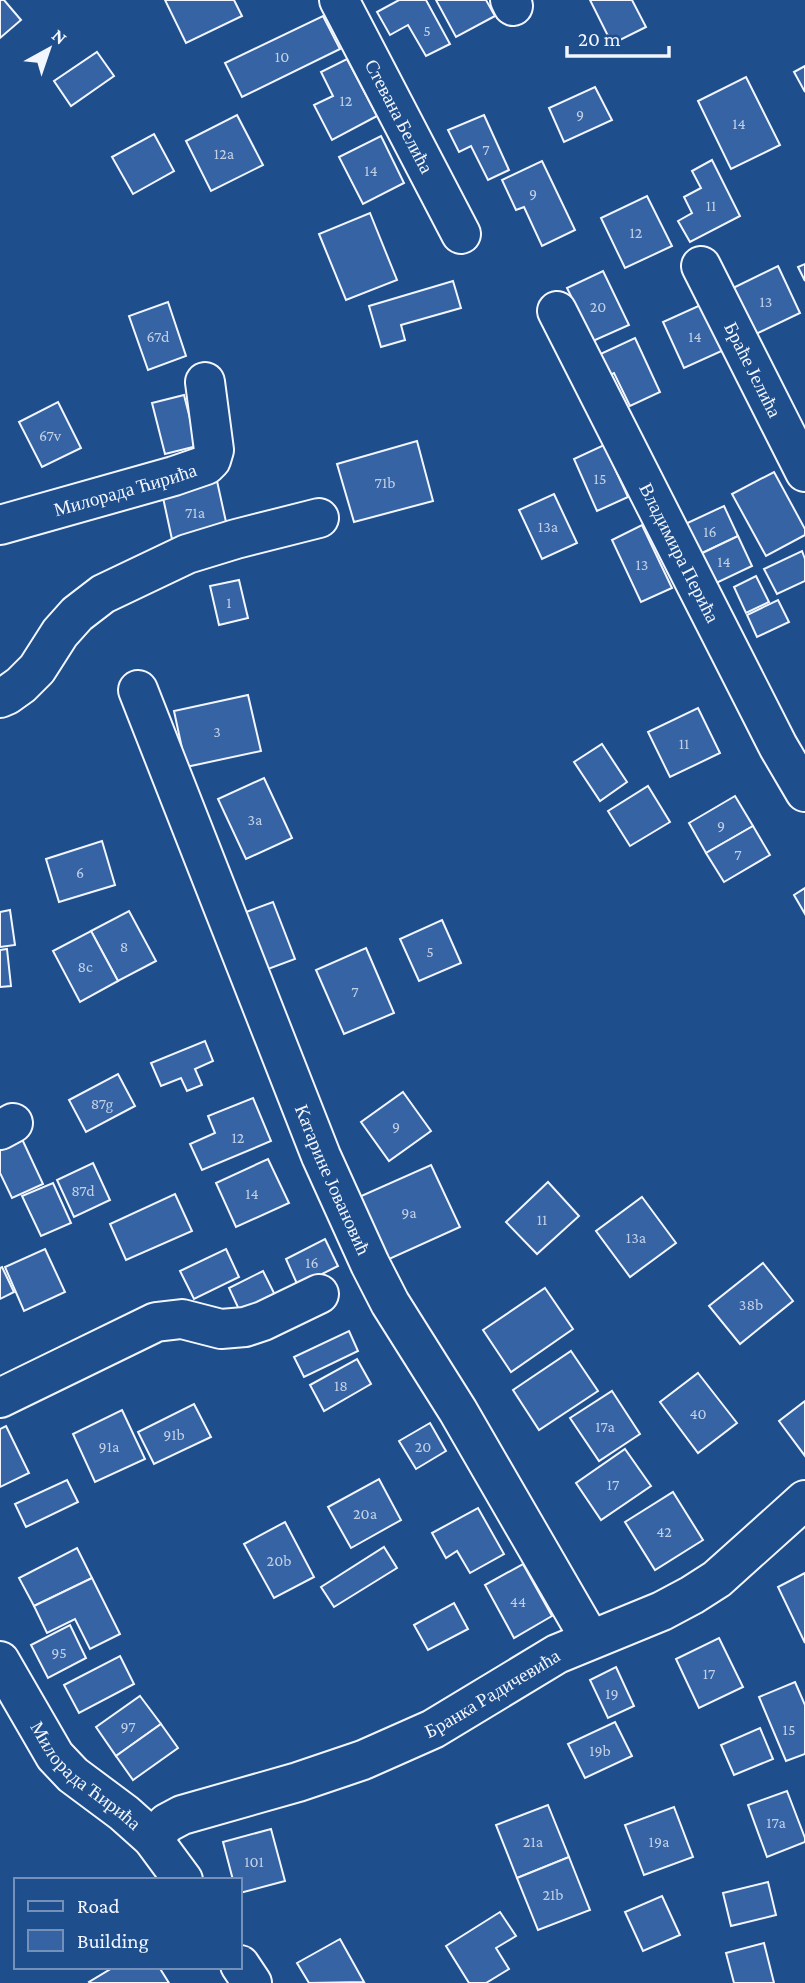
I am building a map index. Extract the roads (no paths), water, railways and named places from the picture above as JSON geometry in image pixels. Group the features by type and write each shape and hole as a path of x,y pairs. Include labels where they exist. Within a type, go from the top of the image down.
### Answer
{"street":[{"name":"Стевана Белића","path":"339,0 461,234"},
{"name":"Браће Јелића","path":"701,266 805,472"},
{"name":"Владимира Перића","path":"557,311 778,746 805,792"},
{"name":"Милорада Ћирића","path":"0,525 206,465 214,450 205,382"},
{"path":"0,698 21,685 37,669 76,614 103,594 187,554 318,518"},
{"name":"Катарине Јовановић","path":"138,690 321,1156 370,1264 390,1303 458,1411 590,1639"},
{"path":"0,1398 156,1322 182,1320 221,1329 245,1327 319,1294"},
{"name":"Бранка Радичевића","path":"152,1838 166,1823 182,1815 298,1782 396,1747 433,1729 557,1654 662,1611 716,1579 805,1500"},
{"name":"Милорада Ћирића","path":"0,1661 55,1756 73,1775 124,1812 152,1838 182,1878"},
{"path":"242,1968 252,1983"}]}
